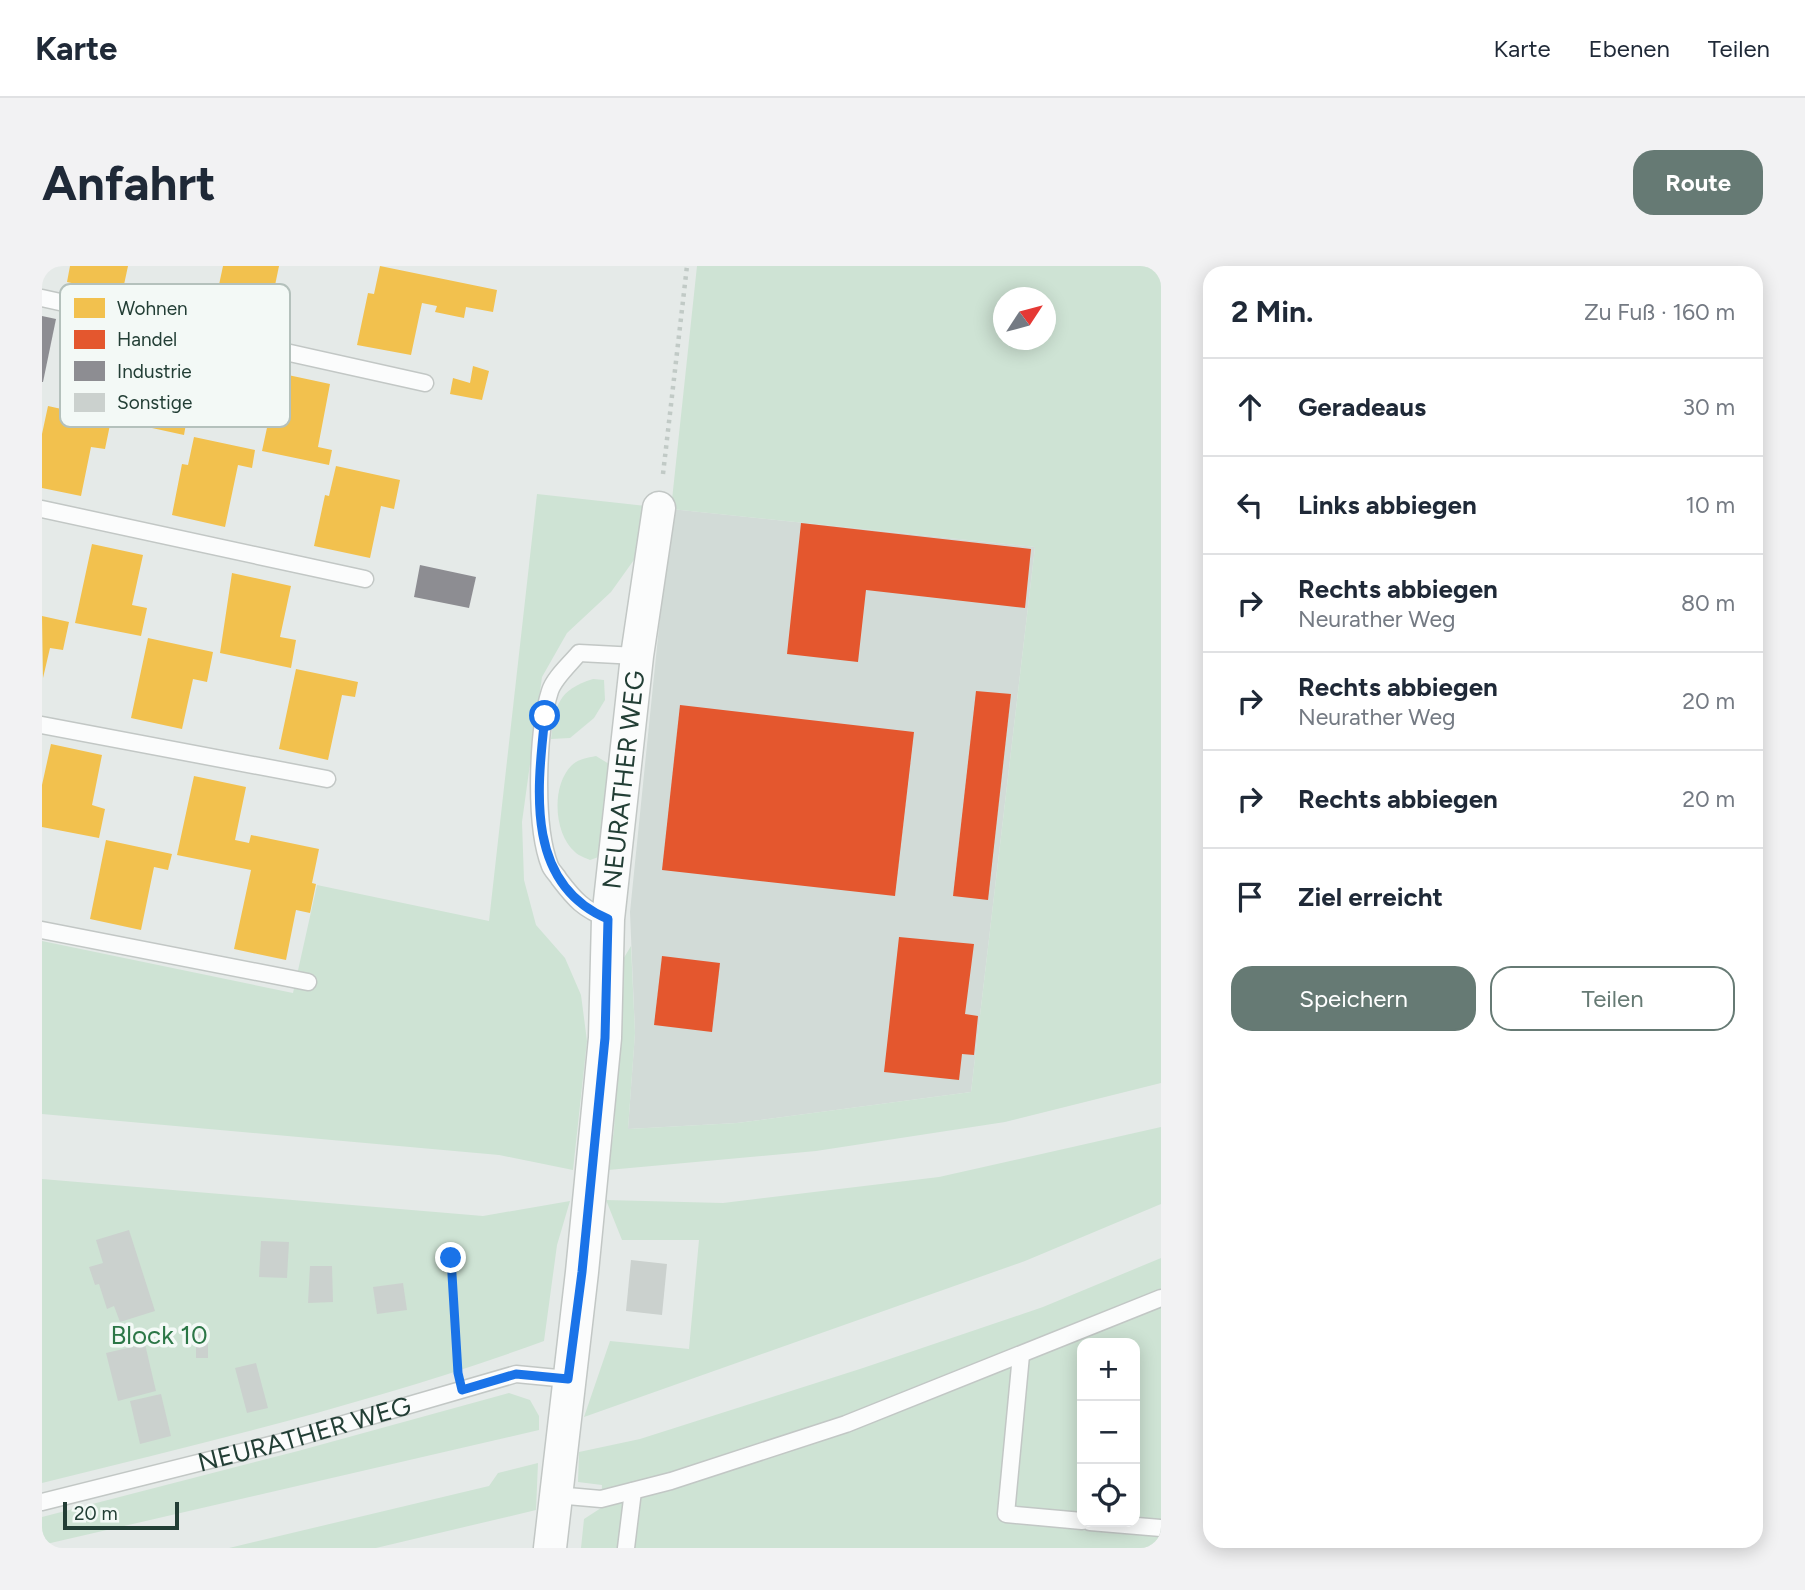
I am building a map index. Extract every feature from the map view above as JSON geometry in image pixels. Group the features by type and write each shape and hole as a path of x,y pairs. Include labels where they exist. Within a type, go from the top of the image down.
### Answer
{"street":[{"name":"NEURATHER WEG","path":"550,1548 582,1272 605,1038 608,919 637,656 659,508"}],"lane":[{"path":"42,298 60,302"},
{"path":"290,353 425,383"},
{"path":"42,509 365,579"},
{"path":"608,919 589,912 575,901 551,867 540,814 539,771 543,730 551,689 579,653 637,656"},
{"path":"42,725 327,779"},
{"path":"42,930 307,982"},
{"path":"555,1503 601,1499 671,1481 846,1424 1161,1298"},
{"path":"1021,1355 1006,1514 1077,1521"},
{"name":"NEURATHER WEG","path":"42,1502 278,1443 516,1374 568,1379"},
{"path":"626,1548 633,1491"},
{"path":"1140,1526 1161,1528"}],"path":[{"path":"659,508 687,266"},
{"path":"451,1258 458,1373 462,1390"}],"shaded area":[{"path":"671,509 1035,547 971,1092 737,1123 628,1129 635,1033 630,912"}],"green space":[{"path":"697,266 1161,266 1161,1083 1005,1122 816,1151 608,1170 614,1130 622,961 631,946 635,1033 628,1129 737,1123 971,1092 1035,547 671,509"},
{"path":"537,494 646,506 636,557 611,592 567,633 542,677 522,822 524,880 536,925 565,958 581,995 587,1041 573,1170 499,1155 42,1114 42,941 293,993 317,885 489,921"},
{"path":"593,679 604,680 605,700 594,718 570,738 551,739 560,700 572,688"},
{"path":"596,756 609,764 616,779 607,854 590,860 580,856 568,844 559,822 558,798 560,786 571,766 579,760"},
{"path":"1161,1127 1161,1204 1025,1261 584,1417 610,1341 689,1349 699,1240 622,1240 606,1200 723,1203 939,1177"},
{"name":"Block 10","path":"42,1179 483,1216 570,1201 557,1245 544,1341 358,1401 42,1483"},
{"path":"1161,1258 1161,1548 581,1548 584,1519 601,1508 602,1485 578,1482 579,1452 640,1439 1043,1307"},
{"path":"509,1393 530,1400 539,1416 539,1430 42,1545 42,1517"},
{"path":"538,1463 536,1510 376,1548 229,1548 489,1486 498,1473"}],"building: Wohnen":[{"path":"70,266 128,266 124,284 67,282"},
{"path":"223,266 279,266 275,284 219,284"},
{"path":"380,266 497,290 493,312 466,307 464,318 435,312 437,306 422,303 411,355 357,345 368,293 374,294"},
{"path":"473,366 489,371 482,400 450,394 453,378 470,383"},
{"path":"290,375 330,384 318,447 332,450 329,465 262,451 267,427 290,427"},
{"path":"48,406 60,409 60,427 110,427 105,449 91,447 81,496 42,488 42,434"},
{"path":"147,427 185,427 184,435"},
{"path":"194,437 255,450 252,468 238,465 225,527 172,515 182,464 188,465"},
{"path":"336,466 400,480 394,509 381,506 370,558 314,546 325,495 329,496"},
{"path":"92,544 143,555 132,605 147,608 141,636 75,623"},
{"path":"232,573 291,586 280,637 296,640 291,668 220,653"},
{"path":"42,616 69,622 63,650 50,648 43,678"},
{"path":"148,638 213,652 207,682 193,679 182,729 131,718"},
{"path":"296,669 358,682 355,697 342,695 328,760 279,749"},
{"path":"51,744 102,755 92,805 105,809 99,838 42,827 42,785"},
{"path":"194,776 246,787 235,840 249,843 251,835 319,849 312,883 316,884 310,913 296,910 286,960 234,949 251,870 177,855"},
{"path":"106,840 172,854 168,870 154,867 141,930 90,919"}],"building: Handel":[{"path":"801,523 1031,549 1025,608 866,590 858,662 787,654"},
{"path":"976,691 1011,694 988,900 953,896"},
{"path":"680,705 914,732 895,896 662,870"},
{"path":"899,937 974,944 965,1014 978,1016 974,1055 962,1054 959,1080 884,1072"},
{"path":"662,956 720,963 712,1032 654,1025"}],"building: Industrie":[{"path":"42,316 56,319 43,382 42,382"},
{"path":"420,565 476,577 469,608 414,597"}],"building: Sonstige":[{"path":"129,1230 155,1311 120,1322 114,1306 107,1309 99,1284 95,1285 89,1267 103,1263 96,1240"},
{"path":"261,1241 289,1242 287,1278 259,1277"},
{"path":"631,1260 667,1264 662,1315 626,1311"},
{"path":"310,1266 332,1266 333,1302 308,1303"},
{"path":"403,1283 407,1310 377,1314 373,1287"},
{"path":"196,1334 208,1334 208,1358 196,1358"},
{"path":"145,1344 156,1391 118,1401 106,1353"},
{"path":"256,1363 268,1408 247,1413 235,1368"},
{"path":"161,1394 171,1436 140,1444 130,1401"}],"route":[{"path":"451,1258 458,1373 462,1390 516,1374 568,1379 582,1272 605,1038 608,919 589,912 575,901 551,867 540,814 539,771 545,716"}]}
